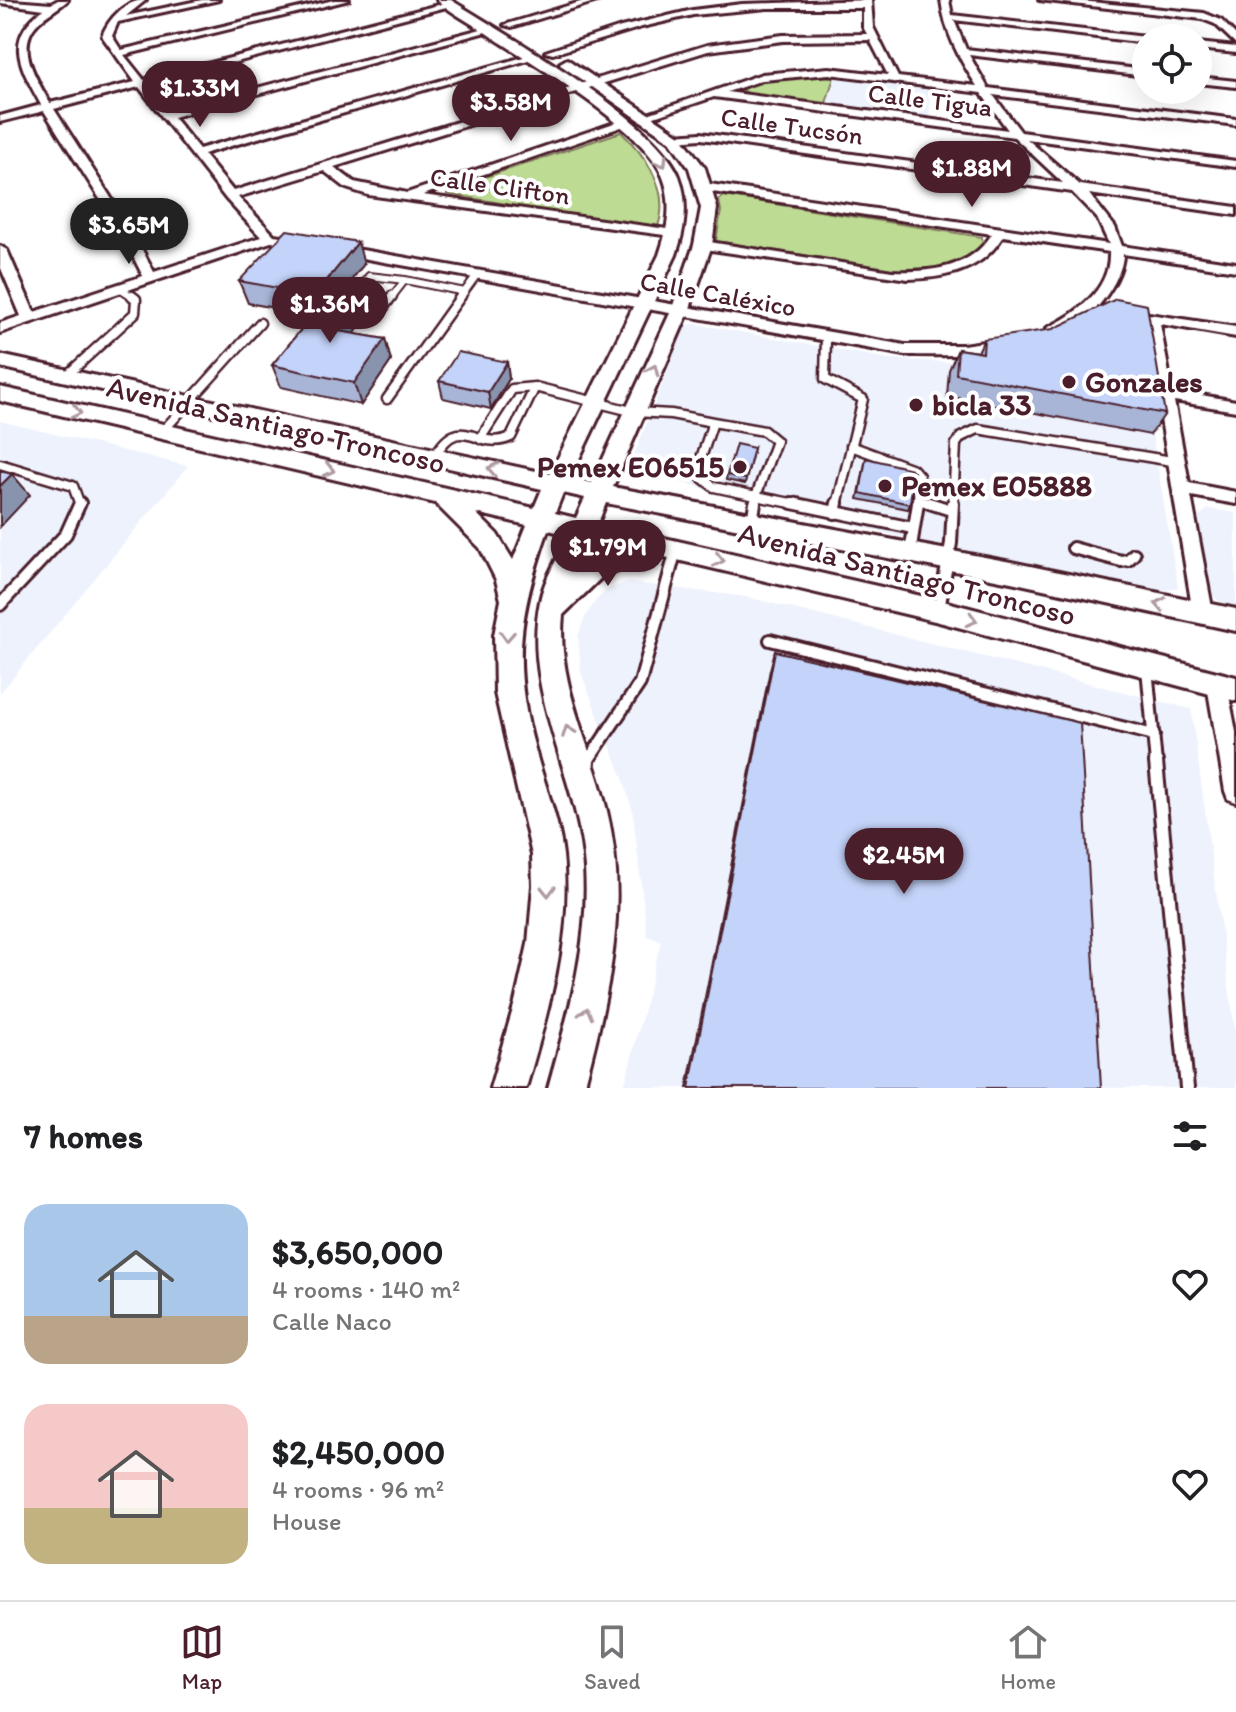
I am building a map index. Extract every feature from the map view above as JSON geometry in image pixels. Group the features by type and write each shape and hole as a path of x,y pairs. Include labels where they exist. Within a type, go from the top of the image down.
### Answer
{"main road":[{"path":"447,2 492,23 530,58 626,122 662,159 669,171 678,210 674,234 542,520 513,600 506,632 509,702 538,807 547,854 548,905 543,958 508,1088"},
{"path":"492,23 509,25 647,116 675,138 697,168 709,208 703,245 680,311 553,597 548,638 553,670 564,721 583,769 597,834 603,882 596,973 566,1088"},
{"name":"Avenida Santiago Troncoso","path":"0,361 600,493 909,555 1011,572 1236,620"},
{"name":"Avenida Santiago Troncoso","path":"0,394 939,611 1226,687"},
{"path":"439,495 491,542 506,568 513,600"},
{"path":"551,611 594,569 665,548"}],"street":[{"path":"0,0 53,7"},
{"path":"64,0 26,30 21,48 25,62 48,106 127,232 151,279"},
{"path":"0,328 270,238 230,196 107,36 112,22 142,0"},
{"path":"112,22 215,0"},
{"path":"118,54 345,0"},
{"path":"509,25 597,0"},
{"path":"669,17 698,0"},
{"path":"945,0 947,17 961,51 1013,132 1078,188 1111,230 1116,264 1107,311 1236,332"},
{"path":"1043,0 1213,19 1236,41"},
{"path":"0,119 447,2"},
{"path":"550,52 669,17 773,7 867,3 872,37 894,78"},
{"path":"947,17 1132,38"},
{"path":"167,115 492,23"},
{"path":"230,196 694,52 746,41 872,37"},
{"path":"1212,47 1236,50"},
{"path":"961,51 1132,71"},
{"path":"196,153 530,58"},
{"path":"647,116 762,77 829,71 1236,122"},
{"path":"1212,81 1236,84"},
{"name":"Calle Tigua","path":"713,93 1236,164"},
{"path":"407,197 626,122"},
{"name":"Calle Tucsón","path":"675,138 701,136 1236,211"},
{"name":"Calle Clifton","path":"326,167 361,189 674,234"},
{"path":"703,187 1236,267"},
{"path":"703,245 892,275 923,276 954,271 981,258 993,246 1000,231"},
{"name":"Calle Caléxico","path":"270,238 905,350 963,350 1025,340 1107,311"},
{"path":"0,250 29,318"},
{"path":"1152,319 1184,488 1203,613"},
{"path":"1165,394 1236,406"},
{"path":"1184,488 1236,498"},
{"path":"1226,687 1236,791"}],"lane":[{"path":"405,280 381,309 349,303 369,276 377,275 405,280 465,292"},
{"path":"387,399 476,276"},
{"path":"66,376 135,313 136,299 121,289"},
{"path":"162,432 260,323"},
{"path":"826,338 825,379 863,399 835,513"},
{"path":"434,457 448,437 454,434 501,442 511,437 535,387"},
{"path":"480,439 512,389 535,387 635,412 671,414 764,431 776,441 756,496 752,524"},
{"path":"713,422 696,473 708,485 913,528"},
{"path":"939,611 948,562 956,444 961,437 978,429 1178,462"},
{"path":"851,446 913,469 919,476 909,555"},
{"path":"0,464 73,486 79,497 78,512 62,538 0,605"},
{"path":"918,500 951,510"},
{"path":"583,769 640,683 665,548"},
{"path":"1073,548 1121,561 1128,560 1134,554"},
{"path":"770,640 1154,735"},
{"path":"1147,668 1187,1088"}],"shaded area":[{"path":"834,77 929,88 930,118 826,103"},
{"path":"697,324 888,359 946,362 1005,359 1134,327 1178,587 1157,592 934,545 636,471 632,460 686,325"},
{"path":"0,421 188,466 0,693"},
{"path":"1208,509 1236,513 1236,608 1226,606 1214,597 1197,525 1198,517"},
{"path":"626,582 747,597 1191,709 1236,1038 1236,1088 624,1088 661,941 647,936 633,813 623,778 581,673 578,636 585,617 597,599 607,590"}],"green space":[{"path":"834,77 826,103 752,95 741,90 773,78"},
{"path":"621,132 640,152 659,188 661,215 657,229 447,194 449,189"},
{"path":"724,196 982,237 983,247 965,259 946,266 904,271 716,241 721,211 719,200"}],"building":[{"path":"287,230 358,242 315,295 239,281"},
{"path":"329,295 357,300 333,330 385,339 354,383 272,365"},
{"path":"1116,299 1147,305 1165,414 956,374 958,349 983,353 984,339 1053,329"},
{"path":"458,352 507,362 488,392 439,381"},
{"name":"Pemex E06515","path":"736,444 754,448 746,479 727,475"},
{"name":"Pemex E05888","path":"866,458 914,472 910,504 860,493"},
{"path":"0,471 12,474 0,486"},
{"path":"775,651 1080,723 1101,1088 689,1088"}],"place":[{"name":"Gonzales","path":"1069,382"},
{"name":"bicla 33","path":"916,405"},
{"name":"Pemex E06515","path":"740,467"},
{"name":"Pemex E05888","path":"885,486"}]}
